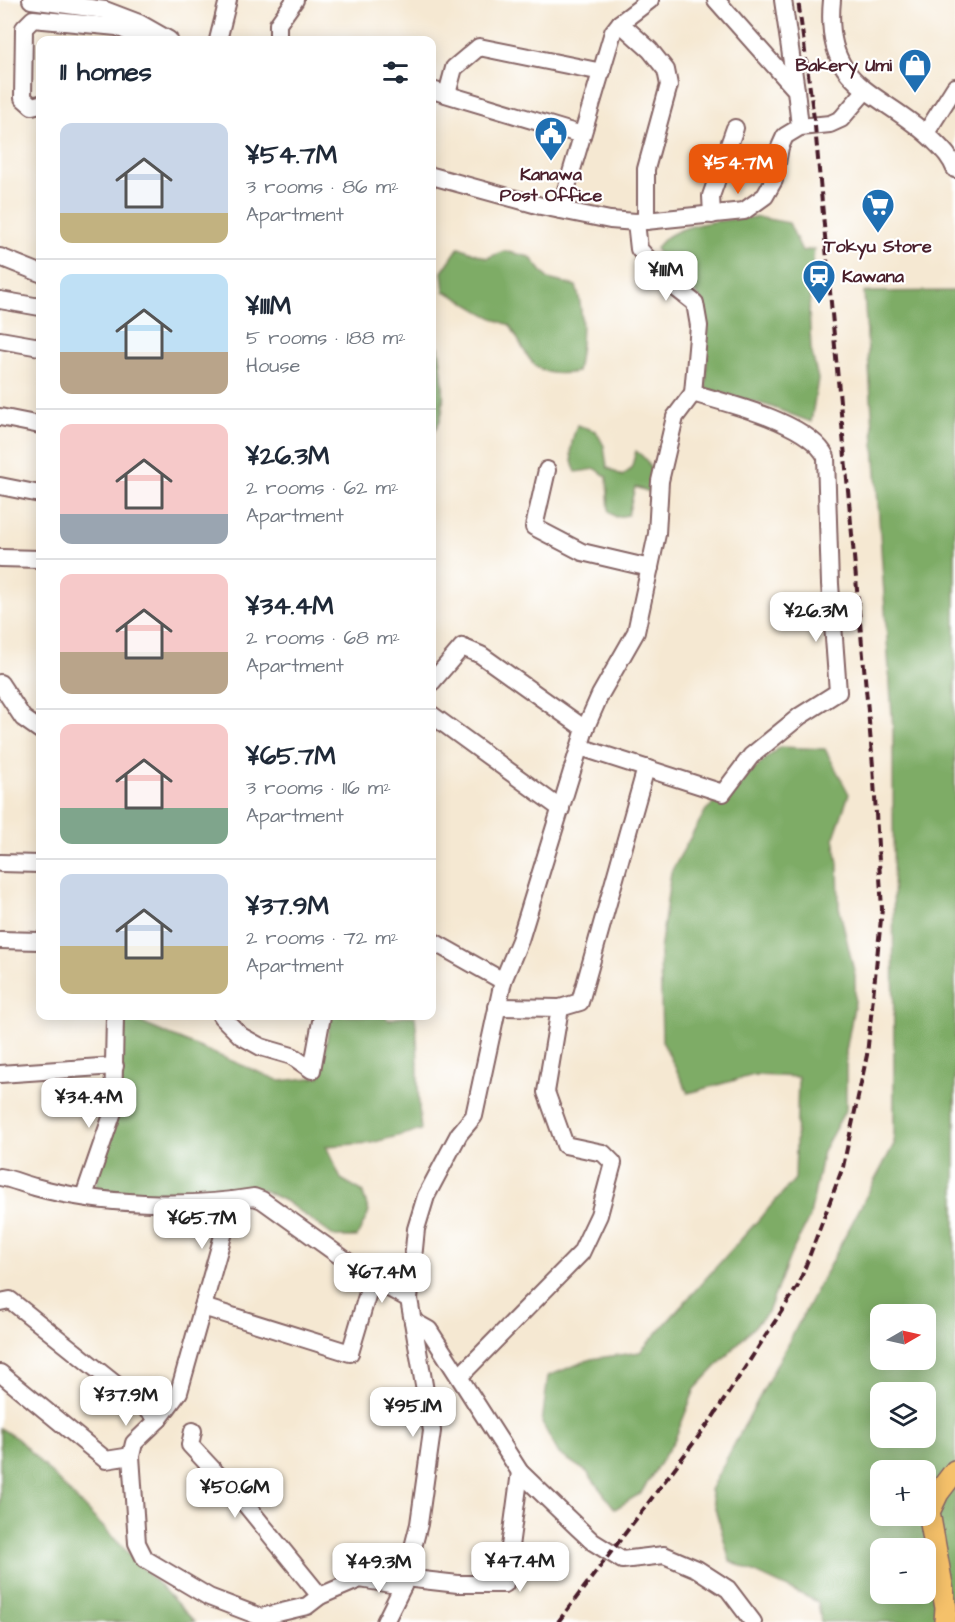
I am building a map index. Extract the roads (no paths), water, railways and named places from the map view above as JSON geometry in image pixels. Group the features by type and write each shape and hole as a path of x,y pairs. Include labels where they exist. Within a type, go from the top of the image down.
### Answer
{"main road":[{"path":"945,1622 946,1608 929,1512 938,1493 955,1471"}],"street":[{"path":"31,0 105,10 139,23 162,36"},
{"path":"219,36 228,0"},
{"path":"278,36 278,24 295,0"},
{"path":"560,210 613,33 620,24 650,0"},
{"path":"716,0 796,90"},
{"path":"783,0 800,127"},
{"path":"832,0 834,44 840,63 865,91 926,133 950,157 955,169"},
{"path":"36,105 33,106 23,98 24,28 33,19 117,27 138,36"},
{"path":"385,1622 404,1582 419,1524 432,1431 409,1299 416,1229 426,1196 459,1134 474,1116 503,981 520,940 585,729 600,695 636,632 657,534 660,481 675,417 693,393 699,326 694,303 672,285 639,249 646,169 669,85 666,70 620,24"},
{"path":"582,135 440,92 454,68 479,47 602,72"},
{"path":"926,133 955,87"},
{"path":"436,177 560,210 641,222 744,211 765,196 774,180 780,147 785,136 800,127 830,124 841,119 865,91"},
{"path":"712,215 711,196 735,128"},
{"path":"0,258 36,272"},
{"path":"0,300 36,306"},
{"path":"0,340 36,346"},
{"path":"580,747 723,793 751,756 800,716 838,692 830,584 826,457 820,445 770,416 693,393"},
{"path":"0,417 36,424"},
{"path":"547,471 534,527 582,552 650,568"},
{"path":"0,486 36,493"},
{"path":"0,558 36,560"},
{"path":"436,676 462,647 481,655 585,729"},
{"path":"0,682 23,718 36,727"},
{"path":"436,718 561,809"},
{"path":"497,1007 560,1008 580,1002 645,768"},
{"path":"0,863 36,864"},
{"path":"0,940 36,941"},
{"path":"436,943 503,981"},
{"path":"460,1376 581,1253 599,1215 613,1163 603,1153 564,1145 546,1092 560,1008"},
{"path":"84,1196 113,1112 115,1020"},
{"path":"225,1020 241,1036 261,1047 292,1056 312,1070 321,1020"},
{"path":"0,1074 115,1066"},
{"path":"0,1177 36,1187 127,1201 233,1200 254,1197 262,1200 372,1279 409,1299"},
{"path":"233,1200 179,1392 159,1419 134,1443 131,1456 137,1543 145,1559 208,1597 261,1617 307,1606 320,1596 360,1579 505,1584 520,1472"},
{"path":"203,1307 350,1353 372,1279"},
{"path":"0,1302 10,1300 159,1419"},
{"path":"413,1321 429,1330 520,1472 593,1542 622,1560 664,1555 697,1569 728,1589 753,1622"},
{"path":"0,1373 106,1460 131,1456"},
{"path":"193,1431 190,1445 246,1505 320,1596"}],"railway":[{"path":"558,1622 711,1420 798,1286 843,1167 867,1055 882,909 873,766 815,126 798,0"}],"place":[{"name":"Bakery Umi","path":"915,94"},
{"name":"Kanawa Post Office","path":"551,162"},
{"name":"Tokyu Store","path":"878,234"},
{"name":"Kawana","path":"819,305"}]}
